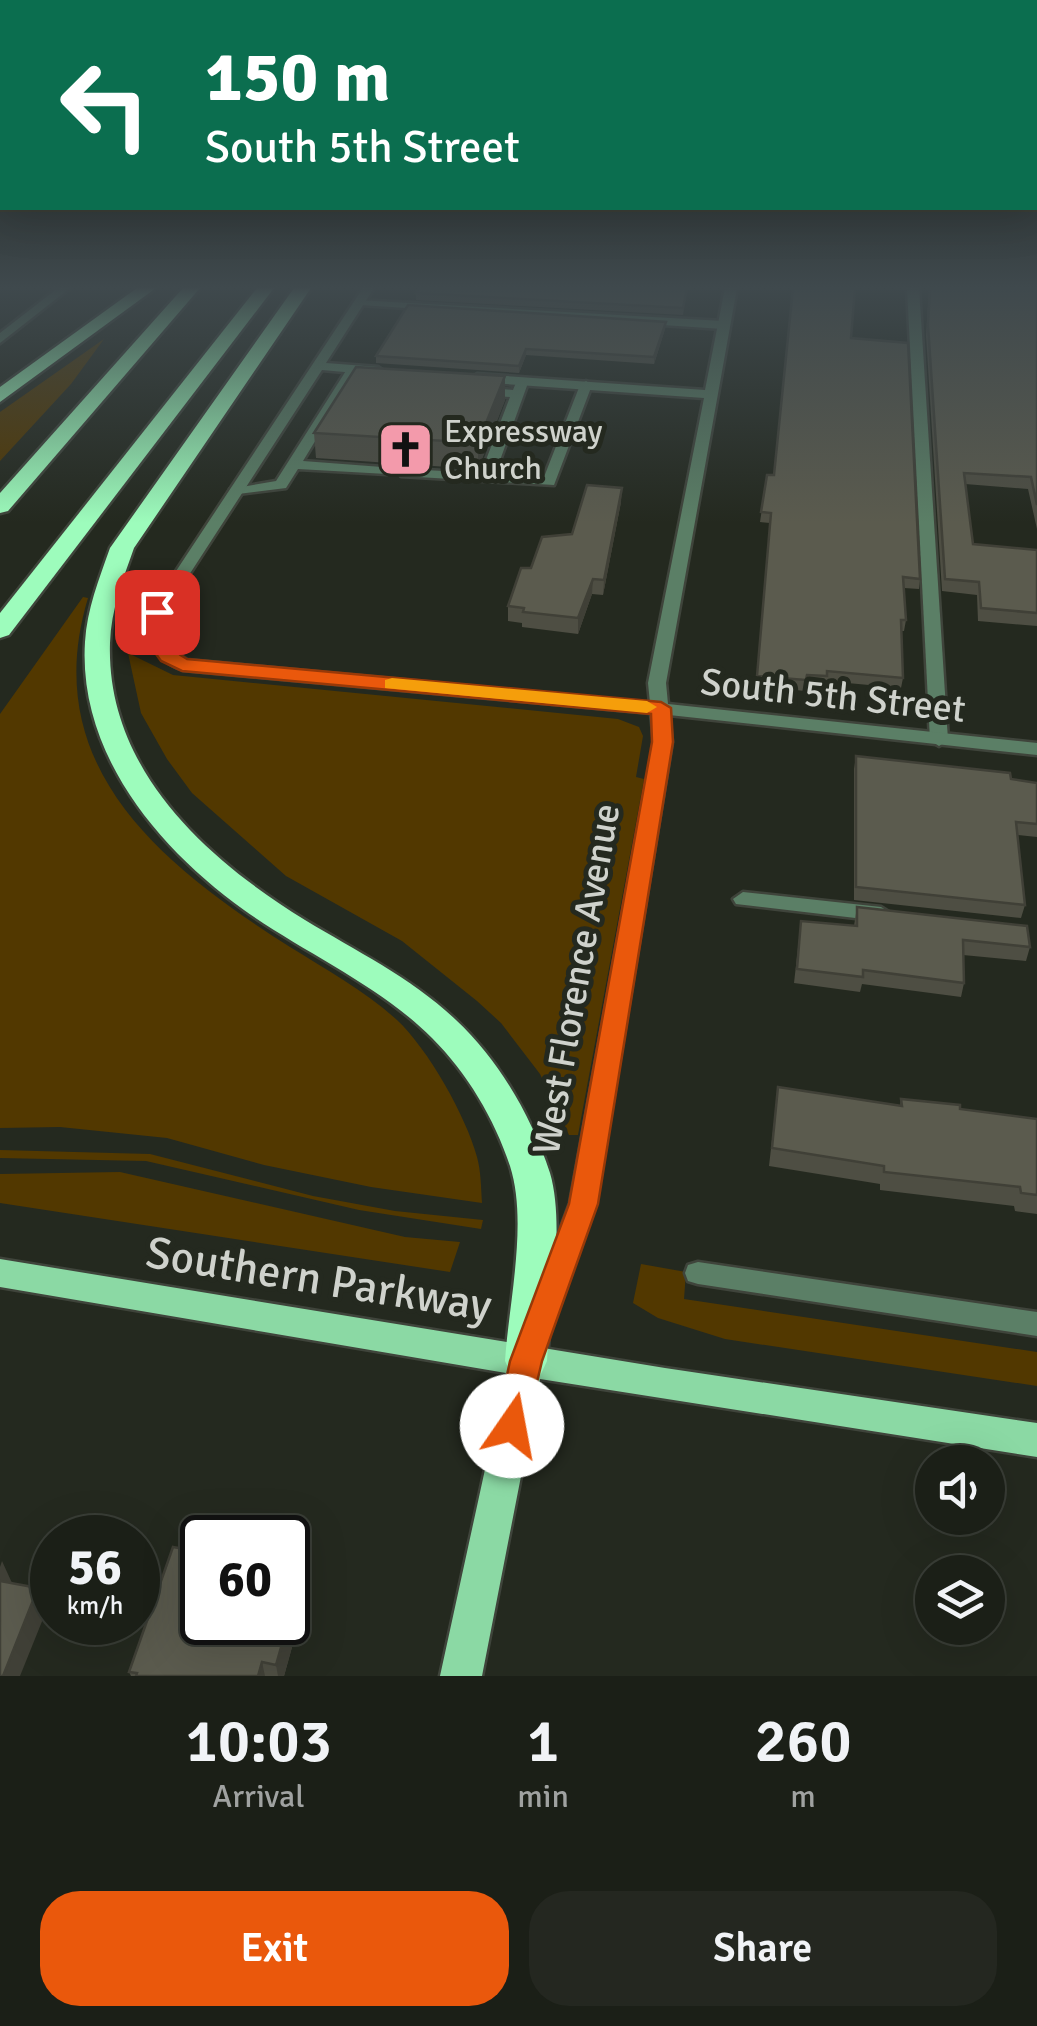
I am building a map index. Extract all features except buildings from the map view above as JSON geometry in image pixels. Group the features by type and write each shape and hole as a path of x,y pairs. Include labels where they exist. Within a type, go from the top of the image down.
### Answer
{"highway":[{"path":"0,396 41,366"},
{"path":"0,506 123,366"},
{"path":"0,630 205,366"},
{"path":"249,366 122,548 108,578 98,614 95,677 99,695 114,748 173,828 220,876 399,989 464,1052 499,1100 537,1201 526,1361"}],"main road":[{"name":"Southern Parkway","path":"0,1273 526,1361 1037,1440"},
{"name":"West Florence Avenue","path":"461,1676 526,1361"}],"street":[{"path":"236,492 317,366"},
{"path":"318,366 349,376 386,378"},
{"name":"West Florence Avenue","path":"526,1361 583,1204 663,742 657,683 715,366"},
{"path":"917,366 939,740"},
{"path":"236,492 280,484 349,376"},
{"path":"460,384 520,388 586,386 710,394"},
{"path":"406,473 549,482 586,386"},
{"path":"486,478 520,388"},
{"path":"295,465 382,471"},
{"name":"South 5th Street","path":"236,492 157,612 155,640 168,657 182,665 661,708 1037,749"},
{"path":"743,899 900,916"},
{"path":"698,1274 1037,1324"}],"shaded area":[{"path":"65,366 84,366 0,461 0,412"},
{"path":"83,597 88,598 77,658 80,712 96,761 122,806 157,846 198,882 243,916 359,990 409,1033 433,1065 464,1122 478,1162 482,1203 371,1187 264,1165 167,1138 60,1127 0,1128 0,714"},
{"path":"128,653 173,675 618,719 639,727 643,736 636,777 644,779 578,1135 569,1135 540,1074 501,1023 477,1001 402,941 286,876 192,793 141,713"},
{"path":"0,1150 150,1154 313,1196 395,1211 483,1220 481,1229 359,1210 146,1161 0,1158"},
{"path":"120,1172 405,1237 460,1242 450,1272 0,1203 0,1174"},
{"path":"641,1264 686,1272 684,1299 1037,1352 1037,1386 725,1339 658,1318 633,1303"}],"slow traffic":[{"path":"392,684 647,707"}],"place":[{"name":"Expressway Church","path":"405,449"}],"route":[{"path":"157,612 155,640 168,657 182,665 661,708 663,742 583,1204 526,1361 512,1426"}]}
